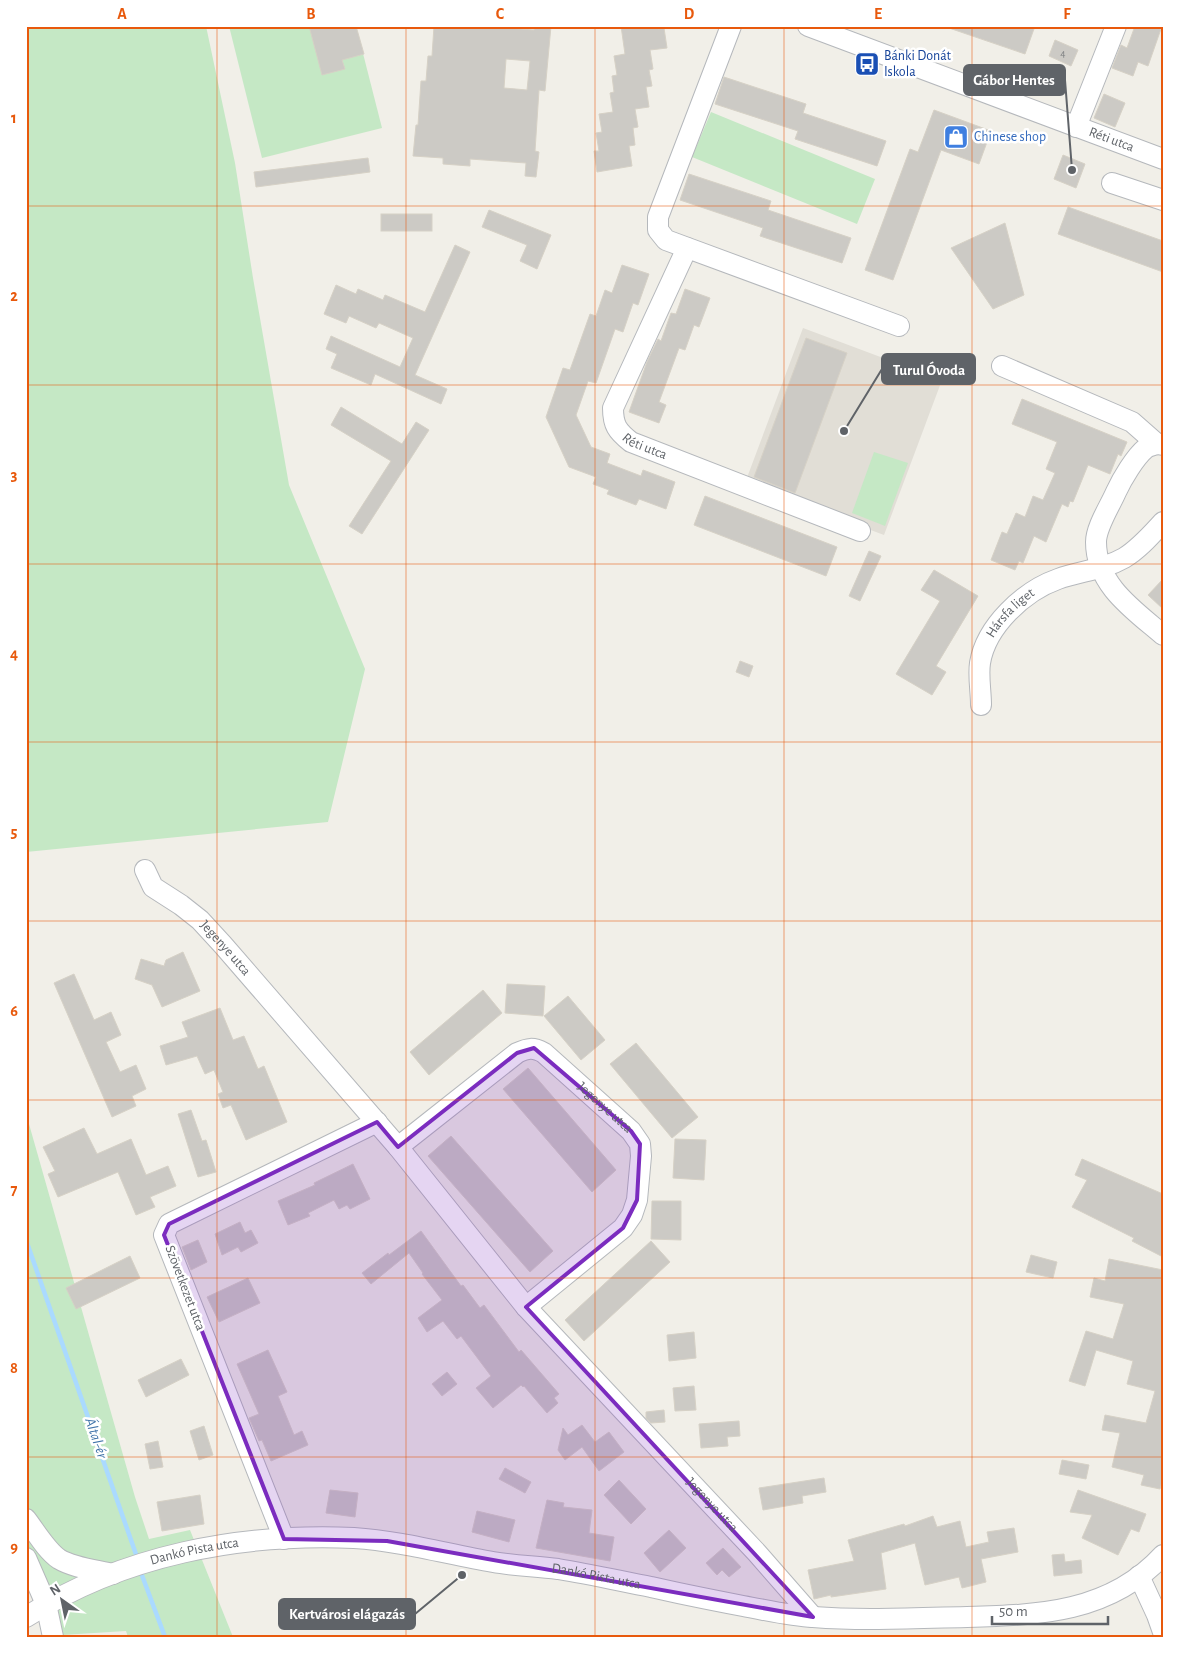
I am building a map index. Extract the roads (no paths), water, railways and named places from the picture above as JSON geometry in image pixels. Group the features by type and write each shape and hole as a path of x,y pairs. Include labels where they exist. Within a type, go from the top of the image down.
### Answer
{"street":[{"path":"731,26 658,217 658,230 666,240 686,248 899,326"},
{"name":"Réti utca","path":"808,26 1163,159"},
{"path":"1076,127 1116,26"},
{"path":"1112,183 1163,200"},
{"name":"Réti utca","path":"686,248 613,408 613,420 620,433 631,442 860,531"},
{"path":"1002,366 1132,422 1160,444"},
{"path":"1160,444 1146,448 1125,473 1102,520 1096,541 1101,568 1113,589 1122,600 1163,635"},
{"name":"Hársfa liget","path":"981,705 979,668 982,655 995,629 1006,614 1026,597 1046,584 1079,572 1101,568 1126,557 1137,549 1163,522"},
{"name":"Jegenye utca","path":"145,870 152,888 200,920 223,945 398,1147 526,1307 757,1553 812,1617"},
{"name":"Jegenye utca","path":"398,1147 517,1053 534,1048 544,1053 631,1131 640,1144 642,1156 637,1200 632,1215 623,1228 526,1307"},
{"name":"Szövetkezet utca","path":"284,1539 164,1235 169,1224 377,1122"},
{"path":"26,1519 58,1558 70,1564 113,1574"},
{"name":"Dankó Pista utca","path":"26,1617 46,1604 87,1584 141,1563 223,1544 284,1539 354,1538 387,1541 496,1563 559,1570 773,1612 812,1617 891,1619 1054,1612 1086,1603 1121,1588 1139,1576 1163,1555"},
{"path":"26,1558 46,1604 53,1637"},
{"path":"1139,1576 1163,1632"}],"waterway":[{"name":"Által-ér","path":"26,1240 138,1560"},
{"name":"Által-ér","path":"140,1570 165,1637"}],"place":[{"name":"Bánki Donát Iskola","path":"867,64"},
{"name":"Chinese shop","path":"956,137"},
{"name":"Gábor Hentes","path":"1072,170"},
{"name":"Turul Óvoda","path":"844,431"},
{"name":"Kertvárosi elágazás","path":"462,1575"}]}
